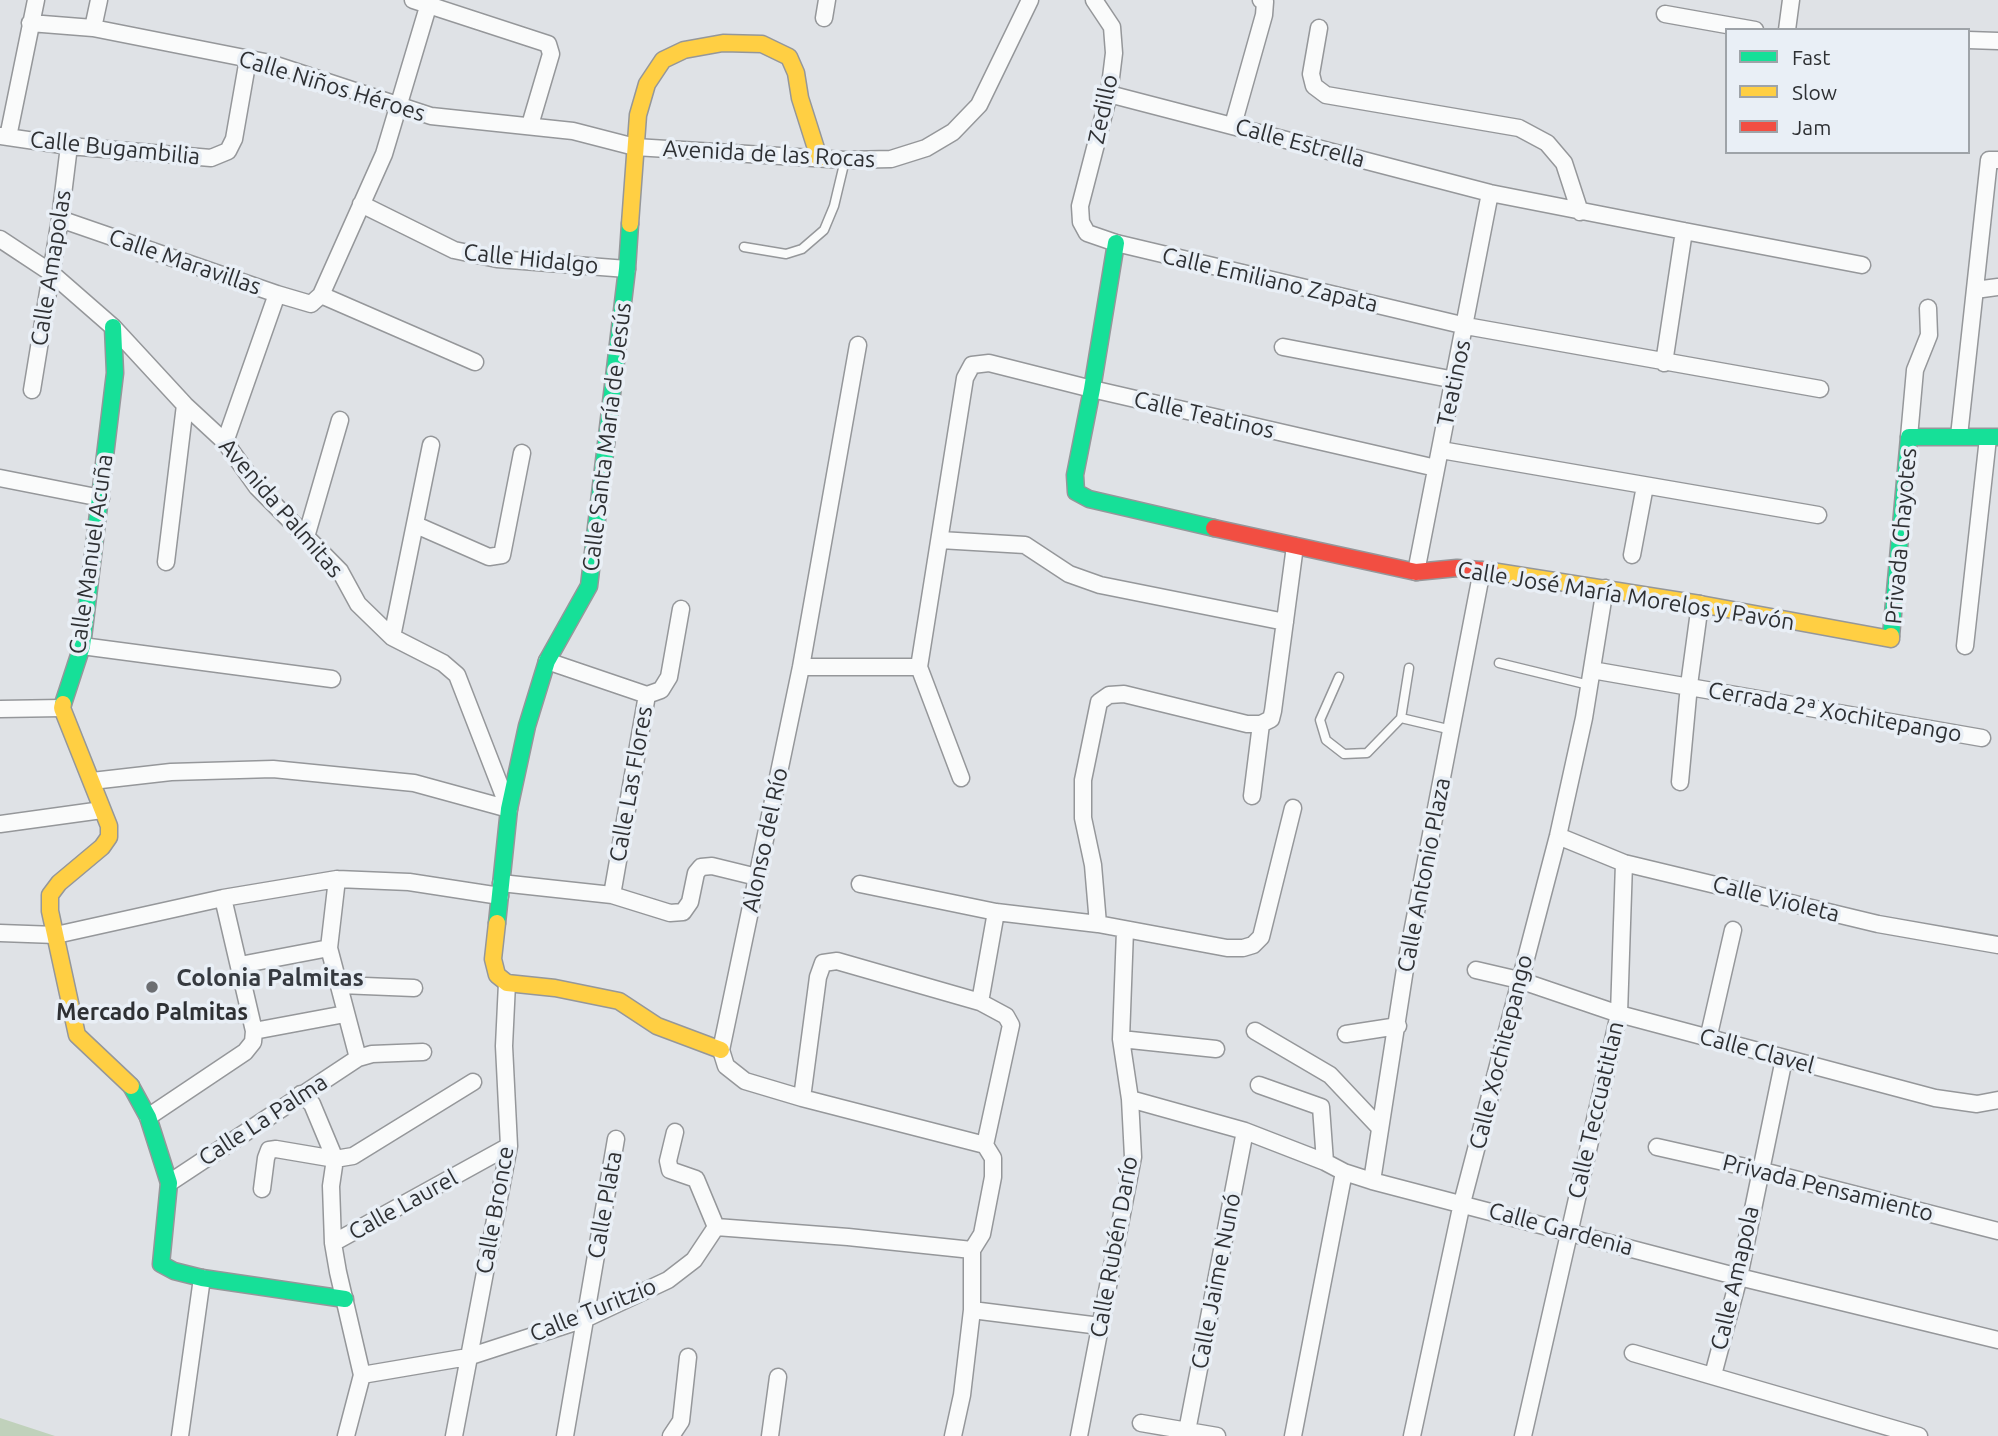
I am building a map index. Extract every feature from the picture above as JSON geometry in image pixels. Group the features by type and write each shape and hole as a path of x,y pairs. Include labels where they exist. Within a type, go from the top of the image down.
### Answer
{"street":[{"path":"4,137 36,0"},
{"path":"93,28 99,0"},
{"path":"413,0 429,2 548,44 551,54 530,125"},
{"path":"824,18 827,0"},
{"name":"Avenida de las Rocas","path":"635,147 845,160 891,159 926,148 953,132 979,104 1030,0"},
{"name":"Zedillo","path":"1081,222 1080,206 1109,94 1114,53 1112,27 1094,0"},
{"path":"1787,28 1791,0"},
{"path":"1233,125 1264,15 1263,1"},
{"path":"316,299 384,154 429,2"},
{"path":"1665,14 1744,28"},
{"name":"Calle Niños Héroes","path":"30,23 93,28 270,63 431,116 573,131 635,147"},
{"path":"1319,28 1311,74 1314,86 1326,95 1519,128 1547,143 1564,163 1580,212"},
{"path":"1970,40 1998,41"},
{"name":"Calle Santa María de Jesús","path":"508,983 497,975 493,959 509,809 527,726 547,661 589,586 627,269 638,115 648,84 663,60 684,50 723,43 762,44 789,57 796,73 800,98 819,158"},
{"name":"Calle Bugambilia","path":"4,137 69,146 211,158 229,151 234,139 248,59"},
{"name":"Calle Estrella","path":"1109,94 1490,193 1862,265"},
{"name":"Calle Amapolas","path":"32,390 69,146"},
{"path":"1959,436 1993,160"},
{"name":"Teatinos","path":"1416,572 1490,193"},
{"name":"Calle Hidalgo","path":"361,204 454,250 497,259 627,269"},
{"name":"Calle Maravillas","path":"60,219 277,294 316,299 475,362"},
{"name":"Calle Emiliano Zapata","path":"1081,222 1087,233 1116,243 1466,326 1820,389"},
{"path":"1664,363 1684,231"},
{"name":"Avenida Palmitas","path":"0,239 50,272 113,327 185,405 225,442 257,487 340,571 358,604 392,637 443,663 457,675 509,809"},
{"path":"1092,389 1116,243"},
{"path":"1975,290 1998,287"},
{"path":"225,442 277,294"},
{"path":"1909,436 1915,370 1929,335 1928,307"},
{"name":"Calle Manuel Acuña","path":"62,708 82,646 115,373 113,327"},
{"name":"Alonso del Río","path":"722,1049 801,667 858,345"},
{"path":"1283,347 1455,380"},
{"name":"Calle Teatinos","path":"940,540 965,378 972,365 989,363 1436,468"},
{"name":"Calle José María Morelos y Pavón","path":"1092,389 1074,475 1076,492 1088,499 1416,572 1457,568 1482,569 1700,604 1891,639"},
{"path":"166,562 185,405"},
{"path":"306,537 340,420"},
{"name":"Privada Chayotes","path":"1891,639 1909,436 1993,438"},
{"path":"1965,646 1993,438"},
{"path":"392,637 430,444"},
{"path":"1441,450 1818,516"},
{"path":"416,525 489,557 502,555 522,453"},
{"path":"0,478 101,498"},
{"path":"1632,555 1645,486"},
{"path":"961,778 919,667 940,540 1025,545 1069,573 1100,585 1285,622"},
{"path":"1098,924 1093,865 1083,818 1083,780 1099,702 1109,695 1124,694 1247,724 1261,724 1271,719 1295,546"},
{"name":"Calle Antonio Plaza","path":"1372,1181 1405,969 1482,569"},
{"name":"Calle Xochitepango","path":"1412,1436 1462,1203 1558,836 1584,718 1605,588"},
{"path":"1680,782 1700,604"},
{"path":"647,695 661,690 669,677 681,609"},
{"path":"82,646 332,680"},
{"name":"Calle Las Flores","path":"547,661 647,695 612,895"},
{"path":"801,667 919,667"},
{"path":"1591,678 1689,685"},
{"name":"Cerrada 2ª Xochitepango","path":"1689,685 1982,738"},
{"path":"0,709 62,708 109,826 109,837 102,847 59,883 50,895 50,911 77,1035 135,1090 148,1117 169,1182 161,1264 174,1271 202,1278 345,1299"},
{"path":"1252,796 1261,724"},
{"path":"92,780 171,772 273,769 414,783 509,809"},
{"path":"860,884 996,912 1098,924 1227,948 1253,946 1261,937 1293,808"},
{"path":"0,824 102,810"},
{"name":"Calle Violeta","path":"1558,836 1624,863 1878,924 1998,945"},
{"name":"Calle Teccuatitlan","path":"1523,1436 1619,1014 1624,863"},
{"path":"0,933 56,935 223,898 337,879 612,895 670,913 683,912 690,902 696,873 701,867 712,866 757,877"},
{"path":"337,879 329,948 358,1058 423,1052"},
{"path":"148,1117 245,1052 253,1036 240,965 223,898"},
{"path":"980,1002 996,912"},
{"name":"Calle Rubén Darío","path":"1079,1436 1133,1157 1130,1099 1121,1039 1125,930"},
{"path":"1708,1039 1733,930"},
{"path":"240,965 329,948"},
{"path":"802,1098 818,977 823,963 837,961 980,1002 1006,1016 1011,1025 985,1145 993,1158 993,1177 982,1234 972,1250 972,1310 962,1395 953,1436"},
{"name":"Calle Clavel","path":"1476,970 1708,1039 1935,1098 1977,1104 1998,1100"},
{"path":"508,983 555,988 619,1001 657,1026 722,1049 726,1066 744,1081 985,1145"},
{"name":"Calle Bronce","path":"454,1436 509,1146 504,1046 508,983"},
{"path":"340,985 414,988"},
{"path":"253,1036 345,1014"},
{"path":"1346,1034 1398,1026"},
{"path":"1255,1031 1330,1075 1380,1128"},
{"path":"1121,1039 1216,1049"},
{"name":"Calle La Palma","path":"169,1182 358,1058"},
{"name":"Calle Amapola","path":"1713,1375 1739,1276 1784,1059"},
{"path":"262,1189 269,1150 335,1159 353,1156 473,1082"},
{"path":"1259,1086 1321,1107 1325,1162"},
{"path":"301,1094 312,1104 335,1159 331,1186 333,1243 362,1375 346,1436"},
{"name":"Calle Gardenia","path":"1130,1099 1245,1131 1372,1181 1998,1340"},
{"name":"Calle Jaime Nunó","path":"1187,1431 1245,1131"},
{"path":"674,1132 668,1161 670,1170 696,1179 716,1227 972,1250"},
{"name":"Calle Plata","path":"565,1436 616,1139"},
{"name":"Calle Laurel","path":"333,1243 509,1146"},
{"name":"Privada Pensamiento","path":"1657,1147 1998,1231"},
{"path":"1293,1436 1345,1172"},
{"name":"Calle Turitzio","path":"362,1375 468,1357 585,1319 667,1280 694,1260 716,1227"},
{"path":"180,1436 202,1278"},
{"path":"972,1310 1100,1326"},
{"path":"1633,1353 1919,1436"},
{"path":"671,1436 681,1420 688,1357"},
{"path":"770,1436 778,1377"},
{"path":"1141,1423 1217,1436"}],"lane":[{"path":"744,247 786,254 802,250 824,230 834,206 845,160"},
{"path":"1499,663 1591,678"},
{"path":"1339,677 1320,720 1326,740 1345,754 1367,754 1401,718 1409,668"},
{"path":"1401,718 1452,730"}],"green space":[{"path":"0,1418 55,1436 0,1436"}],"traffic: fast":[{"path":"497,923 509,809 527,726 547,661 589,586 630,224"},
{"path":"1116,243 1075,475 1076,492 1089,499 1214,528"},
{"path":"63,704 82,646 115,373 113,327"},
{"path":"1891,636 1909,437 1998,437"},
{"path":"131,1086 148,1117 169,1183 161,1264 174,1271 202,1278 345,1299"}],"traffic: slow":[{"path":"630,224 638,115 647,84 663,60 684,50 723,43 762,44 789,57 796,73 800,98 819,158"},
{"path":"1491,571 1700,604 1891,639 1891,636"},
{"path":"63,704 62,708 109,826 109,837 102,847 59,883 50,895 50,911 77,1035 131,1086"},
{"path":"497,923 493,959 497,975 507,983 555,988 619,1001 657,1026 721,1050"}],"traffic: jam":[{"path":"1214,528 1416,572 1457,568 1491,571"}],"place":[{"name":"Mercado Palmitas","path":"152,987"}],"district":[{"name":"Colonia Palmitas","path":"270,978"}]}
